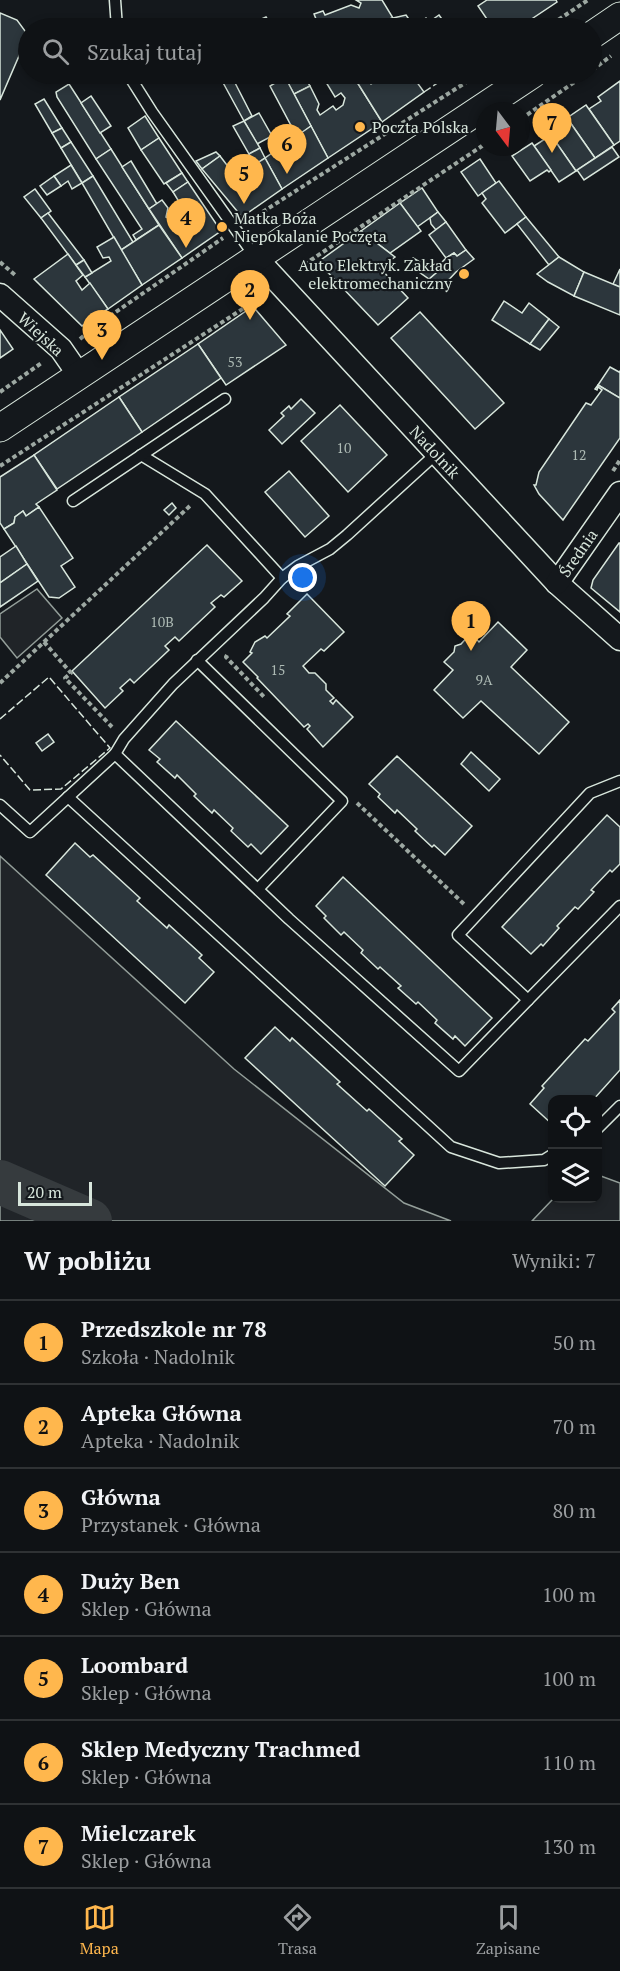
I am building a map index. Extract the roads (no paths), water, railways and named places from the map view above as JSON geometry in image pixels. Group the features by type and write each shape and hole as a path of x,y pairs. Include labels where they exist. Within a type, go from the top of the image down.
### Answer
{"street":[{"path":"602,28 620,16"},
{"path":"0,429 518,84"},
{"name":"Nadolnik","path":"256,258 556,583 620,639"},
{"name":"Wiejska","path":"1,297 61,349 80,375"},
{"name":"Średnia","path":"556,583 620,493"}],"lane":[{"path":"116,0 117,18"},
{"path":"134,84 256,258"},
{"path":"73,501 225,399"},
{"path":"0,805 30,832 115,754 123,739 197,660 264,598 282,578 298,566 330,549 436,453"},
{"path":"141,455 203,493 282,578"},
{"path":"197,660 342,801 258,889"},
{"path":"115,754 258,889 459,1071 620,906"},
{"path":"528,1000 458,934 590,794 620,781"},
{"path":"68,797 451,1147 499,1163 544,1160 548,1158"},
{"path":"602,1123 620,1106"}],"waterway":[{"path":"0,1182 90,1221"}],"place":[{"name":"Poczta Polska","path":"360,127"},
{"name":"Mielczarek","path":"552,153"},
{"name":"Sklep Medyczny Trachmed","path":"287,174"},
{"name":"Loombard","path":"244,204"},
{"name":"Matka Boża Niepokalanie Poczęta","path":"222,227"},
{"name":"Duży Ben","path":"186,248"},
{"name":"Auto Elektryk. Zakład elektromechaniczny","path":"464,274"},
{"name":"Apteka Główna","path":"250,320"},
{"name":"Główna","path":"102,360"},
{"name":"Przedszkole nr 78","path":"471,651"}]}
